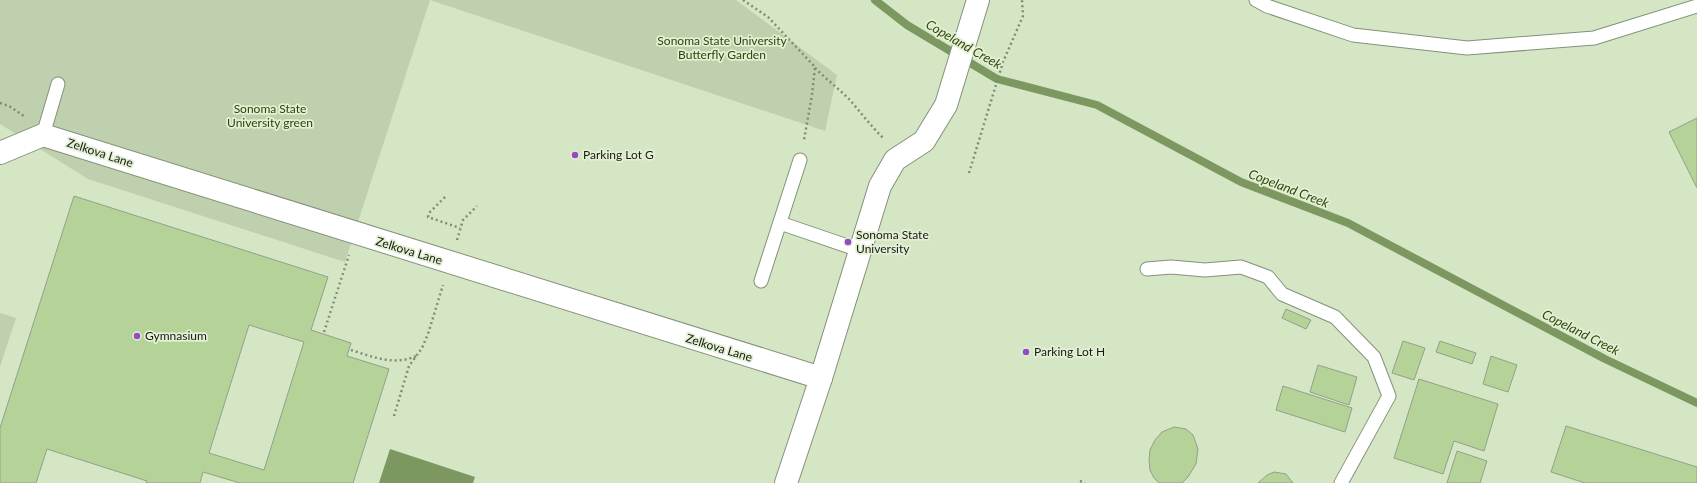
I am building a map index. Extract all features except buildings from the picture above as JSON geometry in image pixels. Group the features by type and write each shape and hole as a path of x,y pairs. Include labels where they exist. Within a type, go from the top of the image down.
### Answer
{"street":[{"path":"786,483 880,186 896,160 924,141 946,105 978,0"},
{"path":"0,153 43,136"},
{"name":"Zelkova Lane","path":"43,136 820,378"}],"lane":[{"path":"1256,0 1267,6 1353,35 1468,48 1594,38 1697,6"},
{"path":"43,136 58,84"},
{"path":"761,281 800,160"},
{"path":"780,224 859,250"},
{"path":"1147,269 1171,267 1205,270 1241,267 1268,277 1282,294 1335,318 1374,357 1389,396 1341,483"}],"path":[{"path":"744,0 768,18 828,82 849,99 868,123 888,143"},
{"path":"969,173 1003,62 1023,16 1022,0"},
{"path":"800,160 812,95 815,67"},
{"path":"0,103 9,106 26,117"},
{"path":"445,197 429,212 428,218 460,228"},
{"path":"456,241 463,220 477,206"},
{"path":"324,332 349,253"},
{"path":"394,416 409,366 422,348 428,334 444,283"},
{"path":"351,350 388,360 406,361 416,355"},
{"path":"1080,481 1085,483"}],"shaded area":[{"name":"Sonoma State University","path":"0,0 1697,0 1697,483 0,483"},
{"path":"390,449 475,477 473,483 379,483"}],"green space":[{"name":"Sonoma State University green","path":"0,0 430,0 345,262 88,179 0,124"},
{"name":"Sonoma State University Butterfly Garden","path":"430,0 736,0 837,75 825,131"},
{"path":"0,313 16,318 0,367"}],"waterway":[{"name":"Copeland Creek","path":"875,0 907,25 997,79 1097,105 1241,182 1348,223 1605,359 1697,403"}],"place":[{"name":"Parking Lot G","path":"575,155"},
{"name":"Sonoma State University","path":"848,242"},
{"name":"Gymnasium","path":"137,336"},
{"name":"Parking Lot H","path":"1026,352"}]}
